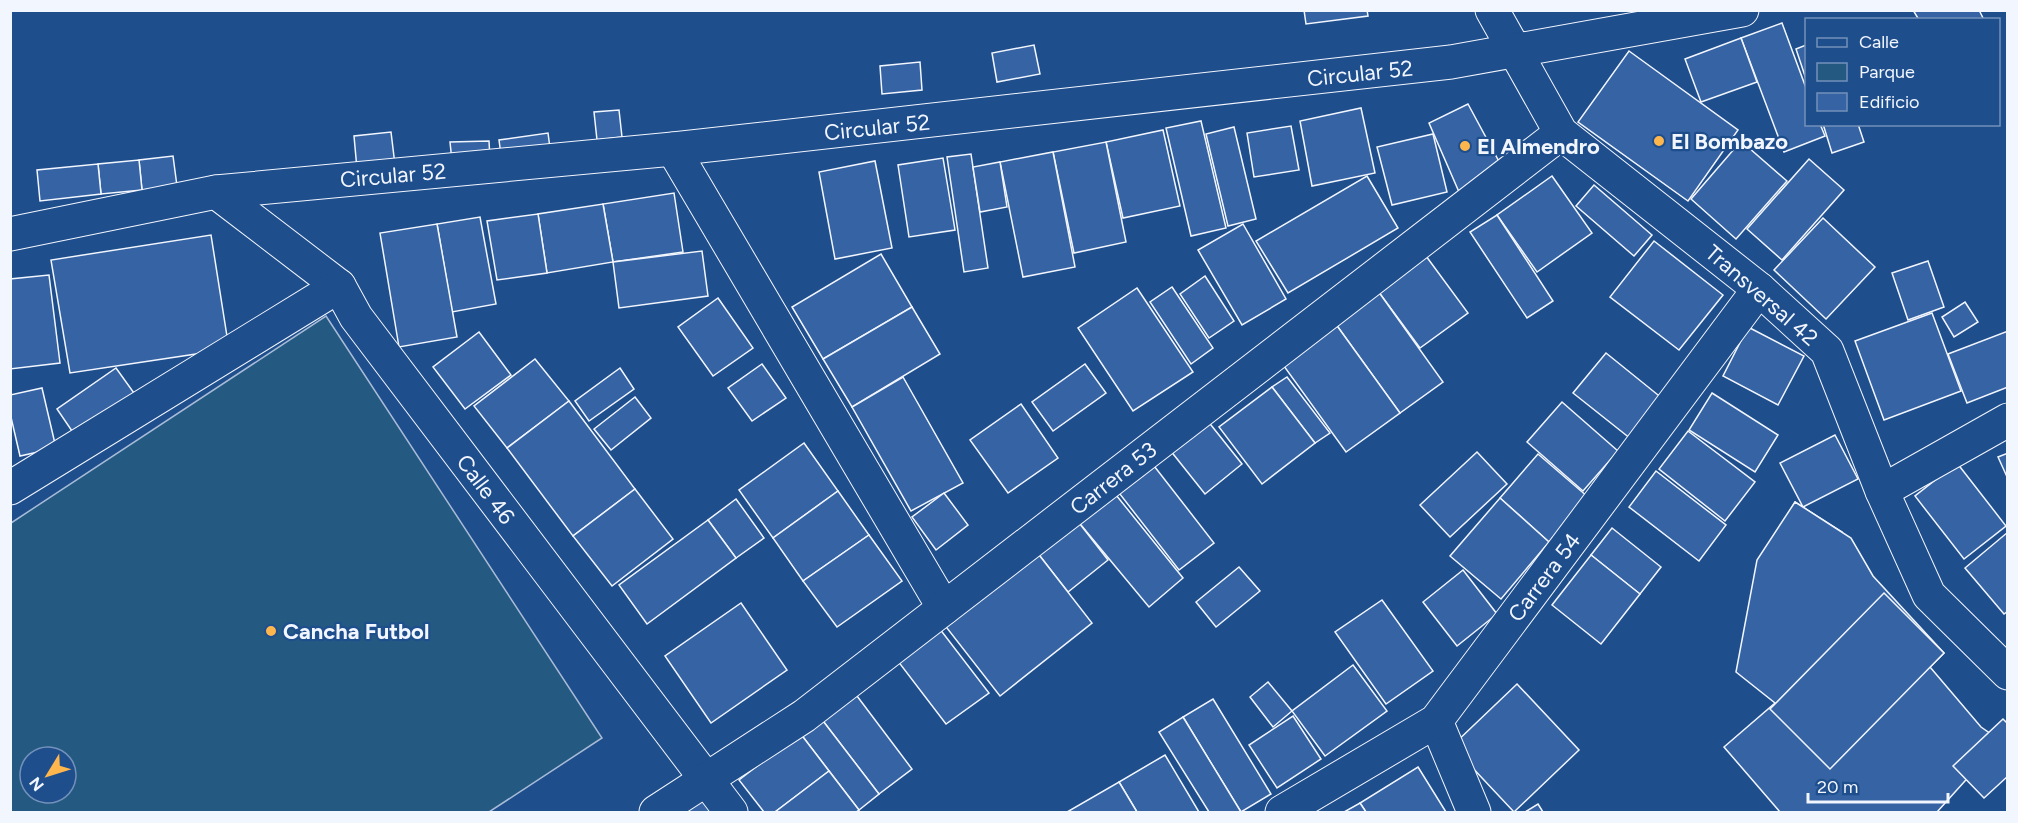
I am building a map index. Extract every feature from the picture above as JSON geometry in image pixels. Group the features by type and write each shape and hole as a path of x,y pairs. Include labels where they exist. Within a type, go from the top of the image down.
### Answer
{"street":[{"name":"Transversal 42","path":"1492,10 1561,133 1759,289 1827,351 1882,490 1929,595 2007,673"},
{"name":"Circular 52","path":"10,234 216,192 673,149 1451,62 1742,10"},
{"name":"Carrera 53","path":"656,813 804,716 1561,133"},
{"path":"673,149 944,608"},
{"name":"Calle 46","path":"216,192 339,286 356,317 731,813"},
{"path":"10,488 339,286"},
{"name":"Carrera 54","path":"1282,813 1436,721 1759,289"},
{"path":"1882,490 2007,420"},
{"path":"1436,721 1474,813"}],"green space":[{"name":"Cancha Futbol","path":"326,316 602,738 489,812 11,812 11,523"}],"building":[{"path":"1304,10 1367,10 1368,16 1306,24"},
{"path":"1913,10 1979,10 1983,18 1918,18"},
{"path":"1782,23 1805,85 1805,126 1821,126 1825,136 1784,152 1741,38"},
{"path":"1741,38 1757,82 1701,102 1685,59"},
{"path":"1034,45 1040,74 997,82 992,53"},
{"path":"1805,45 1805,76 1796,49"},
{"path":"1629,51 1738,130 1688,201 1578,122"},
{"path":"920,62 922,90 882,94 880,66"},
{"name":"El Almendro","path":"1468,104 1503,169 1459,192 1429,123"},
{"path":"1361,108 1375,173 1312,186 1300,121"},
{"path":"619,110 622,137 597,140 594,112"},
{"path":"1201,121 1226,228 1191,236 1166,128"},
{"path":"1291,126 1299,170 1254,177 1247,133"},
{"path":"1824,126 1859,126 1864,142 1832,153"},
{"path":"1234,127 1256,219 1228,226 1206,134"},
{"path":"1163,130 1180,206 1123,218 1106,142"},
{"path":"391,132 395,165 357,169 354,136"},
{"path":"548,133 550,148 501,155 499,140"},
{"path":"1433,134 1447,192 1392,205 1377,147"},
{"path":"489,141 490,159 452,161 450,142"},
{"path":"1741,141 1787,181 1736,239 1691,199"},
{"path":"1106,142 1126,242 1074,253 1053,152"},
{"path":"1053,152 1075,267 1023,277 1000,162"},
{"path":"971,154 988,268 964,272 947,157"},
{"path":"173,156 177,186 142,190 139,160"},
{"path":"943,158 955,230 909,237 898,165"},
{"path":"1809,159 1844,190 1782,260 1747,229"},
{"path":"139,160 142,190 101,194 98,164"},
{"path":"875,161 892,248 835,259 819,172"},
{"path":"1000,162 1007,207 980,212 973,167"},
{"path":"98,164 101,194 40,201 37,170"},
{"path":"1367,176 1398,228 1288,293 1256,241"},
{"path":"1552,176 1592,233 1537,272 1497,215"},
{"path":"1594,185 1652,235 1634,256 1576,206"},
{"path":"674,193 683,252 613,262 603,204"},
{"path":"603,204 613,262 547,273 538,214"},
{"path":"538,214 547,273 497,280 487,221"},
{"path":"1497,215 1553,301 1527,318 1470,232"},
{"path":"480,217 496,304 452,312 437,224"},
{"path":"1823,218 1875,267 1826,319 1774,270"},
{"path":"437,224 457,337 399,347 380,233"},
{"path":"1243,224 1286,299 1242,325 1198,250"},
{"path":"211,235 229,349 70,373 51,260"},
{"path":"1654,241 1723,295 1679,350 1610,297"},
{"path":"702,251 708,296 619,308 613,262"},
{"path":"881,254 912,307 823,359 792,307"},
{"path":"1426,256 1468,313 1420,348 1378,291"},
{"path":"1928,261 1944,307 1908,320 1892,273"},
{"path":"49,275 60,363 10,369 10,279"},
{"path":"1205,276 1234,321 1209,338 1180,294"},
{"path":"1172,287 1213,348 1191,364 1150,302"},
{"path":"1137,288 1193,372 1133,411 1078,328"},
{"path":"1378,291 1443,382 1400,413 1335,323"},
{"path":"718,298 753,348 713,376 678,327"},
{"path":"1965,302 1978,322 1954,337 1942,317"},
{"path":"912,307 940,354 852,407 823,359"},
{"path":"1932,313 1961,391 1884,420 1855,341"},
{"path":"1335,323 1400,413 1346,452 1281,362"},
{"path":"1748,327 1804,356 1778,405 1723,376"},
{"path":"2008,331 2008,387 1967,403 1948,354"},
{"path":"479,332 511,375 465,409 433,367"},
{"path":"1606,353 1663,399 1631,439 1573,393"},
{"path":"535,359 569,401 507,448 474,406"},
{"path":"762,364 786,398 752,421 728,388"},
{"path":"1085,364 1106,393 1053,431 1032,402"},
{"path":"116,368 134,393 74,434 57,409"},
{"path":"620,368 634,389 589,421 575,401"},
{"path":"903,377 963,483 911,511 852,407"},
{"path":"1287,377 1330,433 1315,443 1272,387"},
{"path":"1272,387 1315,443 1262,484 1219,427"},
{"path":"42,388 56,448 20,456 10,413 10,395"},
{"path":"1712,393 1778,435 1755,472 1689,430"},
{"path":"635,397 651,418 611,450 594,429"},
{"path":"569,401 635,489 573,536 507,448"},
{"path":"1562,402 1618,451 1583,491 1527,442"},
{"path":"1021,404 1058,458 1008,493 970,440"},
{"path":"1207,420 1242,464 1205,494 1170,450"},
{"path":"1688,431 1755,482 1725,521 1659,469"},
{"path":"1835,435 1858,479 1803,507 1780,463"},
{"path":"804,443 838,491 773,538 739,490"},
{"path":"1477,452 1507,484 1450,537 1420,505"},
{"path":"2008,453 2008,479 1998,457"},
{"path":"1538,454 1588,497 1549,542 1500,498"},
{"path":"1151,462 1214,543 1179,570 1116,489"},
{"path":"1957,463 2006,526 1964,559 1915,496"},
{"path":"1656,471 1726,525 1699,561 1629,507"},
{"path":"635,489 673,539 612,586 573,536"},
{"path":"1112,490 1183,578 1149,607 1076,519"},
{"path":"838,491 869,535 803,581 773,538"},
{"path":"944,493 968,525 936,550 912,517"},
{"path":"1500,498 1549,542 1501,599 1450,556"},
{"path":"736,499 764,538 736,558 708,520"},
{"path":"1795,502 1842,532 1819,570 1772,541"},
{"path":"1795,502 1851,538 1873,576 1944,653 1930,667 1981,727 2001,741 1937,812 1780,812 1724,747 1775,703 1736,672 1757,560"},
{"path":"1076,519 1108,560 1068,592 1036,551"},
{"path":"708,520 736,558 647,624 619,585"},
{"path":"1612,528 1661,567 1640,594 1591,555"},
{"path":"2008,532 2008,611 2004,614 1965,568"},
{"path":"869,535 902,581 837,627 803,581"},
{"path":"1036,551 1092,623 1000,696 943,623"},
{"path":"1591,555 1640,594 1601,644 1552,605"},
{"path":"1239,567 1260,591 1216,627 1196,602"},
{"path":"1463,570 1497,614 1457,646 1423,602"},
{"path":"1884,593 1944,653 1830,769 1770,709"},
{"path":"1382,600 1433,671 1386,704 1335,632"},
{"path":"741,603 787,670 711,723 665,656"},
{"path":"936,624 989,693 946,724 894,656"},
{"path":"1353,665 1387,711 1325,756 1292,711"},
{"path":"1268,682 1292,711 1273,727 1250,697"},
{"path":"1517,684 1579,750 1514,812 1452,746"},
{"path":"854,692 912,769 879,794 820,717"},
{"path":"1213,699 1271,794 1241,812 1183,717"},
{"path":"1293,716 1321,759 1277,788 1249,745"},
{"path":"820,717 879,794 859,810 800,733"},
{"path":"1183,717 1241,812 1209,812 1159,732"},
{"path":"2003,719 2008,724 2008,776 1984,798 1953,766"},
{"path":"800,733 829,771 775,812 764,812 739,780"},
{"path":"1165,755 1199,812 1137,812 1119,782"},
{"path":"1418,767 1446,812 1366,812 1360,803"},
{"path":"829,771 859,810 856,812 775,812"},
{"path":"1119,782 1137,812 1067,812"},
{"path":"701,798 712,812 681,812"},
{"path":"1360,803 1366,812 1344,812"},
{"path":"1538,804 1543,812 1525,812"}],"place":[{"name":"El Bombazo","path":"1659,141"},
{"name":"El Almendro","path":"1465,146"},
{"name":"Cancha Futbol","path":"271,631"}]}
